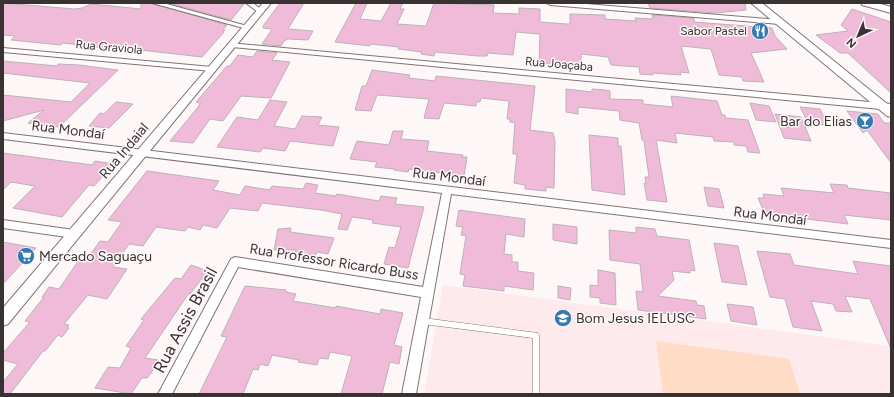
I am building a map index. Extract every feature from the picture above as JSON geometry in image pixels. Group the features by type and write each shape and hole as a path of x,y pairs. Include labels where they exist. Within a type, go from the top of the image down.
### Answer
{"main road":[{"path":"756,3 889,109"},
{"path":"866,3 891,10"}],"street":[{"path":"155,3 247,27"},
{"path":"249,3 260,11"},
{"name":"Rua Indaial","path":"3,319 267,3"},
{"path":"550,3 779,22"},
{"name":"Rua Joaçaba","path":"232,45 889,109"},
{"name":"Rua Graviola","path":"3,50 212,69"},
{"name":"Rua Mondaí","path":"3,136 891,244"},
{"path":"409,394 447,191"},
{"path":"3,224 74,234"},
{"name":"Rua Professor Ricardo Buss","path":"235,262 428,292"},
{"name":"Rua Assis Brasil","path":"165,394 235,262"}],"lane":[{"path":"423,321 536,335 536,394"}],"shaded area":[{"name":"Bom Jesus IELUSC","path":"443,285 891,346 891,394 424,394"},
{"path":"656,341 789,359 800,394 663,394"}],"building":[{"path":"3,3 74,9 82,8 91,4 141,9 141,3 151,3 227,25 223,30 225,30 224,32 202,57 123,48 121,50 63,43 61,45 11,40 15,36 3,35"},
{"path":"169,3 245,3 231,20"},
{"path":"280,3 304,3 288,29 313,31 308,40 288,39 284,41 281,46 262,44 272,29 263,28 263,26"},
{"path":"356,3 367,3 360,19 381,21 391,3 403,3 400,9 404,9 397,24 426,26 434,3 494,5 493,13 519,14 519,8 540,9 540,22 567,24 570,24 570,14 605,15 605,19 636,21 635,18 653,19 652,15 694,18 694,22 772,28 775,36 787,49 751,53 764,82 743,81 742,77 719,75 711,49 681,46 689,73 680,72 681,75 653,73 653,75 640,74 639,67 611,65 608,57 581,54 581,67 539,63 540,34 516,32 513,55 488,53 487,56 478,56 435,52 434,56 421,54 422,52 398,49 399,47 371,44 370,46 335,42"},
{"path":"648,3 745,3 746,10 716,13 650,8"},
{"path":"852,9 891,22 891,93 848,53 840,53 816,35 848,31 841,25"},
{"path":"257,51 277,53 272,60 290,62 271,98 241,96 223,121 210,119 193,143 170,141 199,106 200,103 196,102 227,66 230,66 238,55 253,57"},
{"path":"3,61 57,66 58,64 79,65 118,70 59,127 28,123 44,110 3,121 3,95 71,102 90,83 3,73"},
{"path":"372,70 410,75 409,78 435,81 436,76 535,86 530,130 553,133 555,141 554,188 546,187 546,191 525,189 525,185 514,183 517,154 513,154 515,123 510,122 510,119 507,119 509,101 481,98 480,102 476,102 476,106 444,103 439,119 424,118 429,99 377,95 371,111 355,110 362,86 366,86"},
{"path":"566,89 592,92 592,89 605,90 610,91 610,99 643,100 643,104 673,107 671,96 717,101 722,115 725,115 726,118 748,120 760,153 748,152 746,146 734,145 734,142 714,141 713,137 675,133 677,143 656,140 667,202 647,200 644,183 646,183 645,177 649,177 644,141 642,140 639,123 620,120 619,111 578,107 578,114 566,112"},
{"path":"270,100 287,102 274,126 295,129 302,116 322,117 318,125 339,127 333,146 290,141 285,151 263,148 260,152 217,147 237,117 258,120"},
{"path":"116,102 133,104 109,128 89,126 100,113 104,114"},
{"path":"750,103 769,106 776,122 756,120"},
{"path":"800,107 820,109 828,125 809,124"},
{"path":"847,111 878,114 884,123 891,123 891,163 867,130 863,133"},
{"path":"775,114 801,117 811,141 784,138"},
{"path":"393,131 403,131 401,139 429,141 427,151 463,155 462,157 467,157 464,176 409,169 408,172 394,170 375,167 377,162 350,159 357,141 389,145"},
{"path":"589,135 618,138 618,146 621,146 625,195 592,190"},
{"path":"3,153 92,165 95,161 114,164 94,186 89,185 62,217 13,208 35,186 11,182 3,190"},
{"path":"147,171 219,181 213,190 240,195 245,186 270,190 272,186 303,189 306,183 318,185 315,193 336,196 337,194 379,201 381,196 397,198 395,204 424,207 408,268 384,264 389,247 395,248 401,227 372,223 373,220 352,217 347,230 338,229 342,214 321,210 262,203 258,211 230,208 217,228 203,225 200,230 188,227 185,231 156,227 143,246 129,244 113,267 127,269 107,299 88,295 64,324 69,325 67,327 69,328 62,337 58,335 45,351 43,351 10,394 3,394 3,382 18,364 3,360 3,353 30,322 25,321 44,297 42,297 49,287 59,289 79,260 86,261 100,241 108,242 122,222 108,220"},
{"path":"830,184 847,185 848,188 891,193 891,220 844,215 848,224 765,214 758,198 764,198 763,194 784,196 781,188 834,193"},
{"path":"704,187 719,189 724,208 708,206"},
{"path":"459,210 525,219 524,237 506,234 504,254 512,255 512,262 518,262 518,271 534,273 533,290 504,286 504,291 463,286 465,275 460,274 466,236 461,235 463,227 456,226"},
{"path":"553,224 577,227 577,244 553,240"},
{"path":"636,227 655,229 657,236 689,240 695,271 690,270 690,273 672,271 674,280 658,296 696,301 697,305 704,306 706,319 638,310 636,291 643,292 640,264 610,260 609,230 636,233"},
{"path":"291,228 290,232 334,238 328,254 317,252 315,256 295,253 296,250 274,250 278,229"},
{"path":"3,242 36,248 3,284"},
{"path":"714,243 738,246 747,285 722,282"},
{"path":"757,251 790,254 794,265 858,274 853,261 891,266 891,349 870,299 845,296 852,312 836,311 833,304 811,301 822,331 793,327 785,299 770,297"},
{"path":"191,265 208,271 190,294 189,293 145,358 158,360 151,373 147,378 142,378 131,394 95,388 108,367 120,368 131,348 126,346 144,320 141,319 175,278 181,279"},
{"path":"598,270 615,273 616,305 600,303 600,298 590,297 590,285 598,286"},
{"path":"245,286 286,290 286,292 296,294 293,301 336,308 336,306 380,314 381,309 403,313 394,345 402,347 399,364 390,362 382,394 341,394 352,356 330,352 328,359 319,358 317,365 272,355 268,366 260,364 258,370 253,369 243,394 199,394 227,337 221,336"},
{"path":"558,286 571,288 570,300 558,298"},
{"path":"727,304 753,307 757,325 731,321"}],"place":[{"name":"Sabor Pastel","path":"760,31"},
{"name":"Bar do Elias","path":"865,121"},
{"name":"Mercado Saguaçu","path":"26,256"},
{"name":"Bom Jesus IELUSC","path":"563,318"}]}
